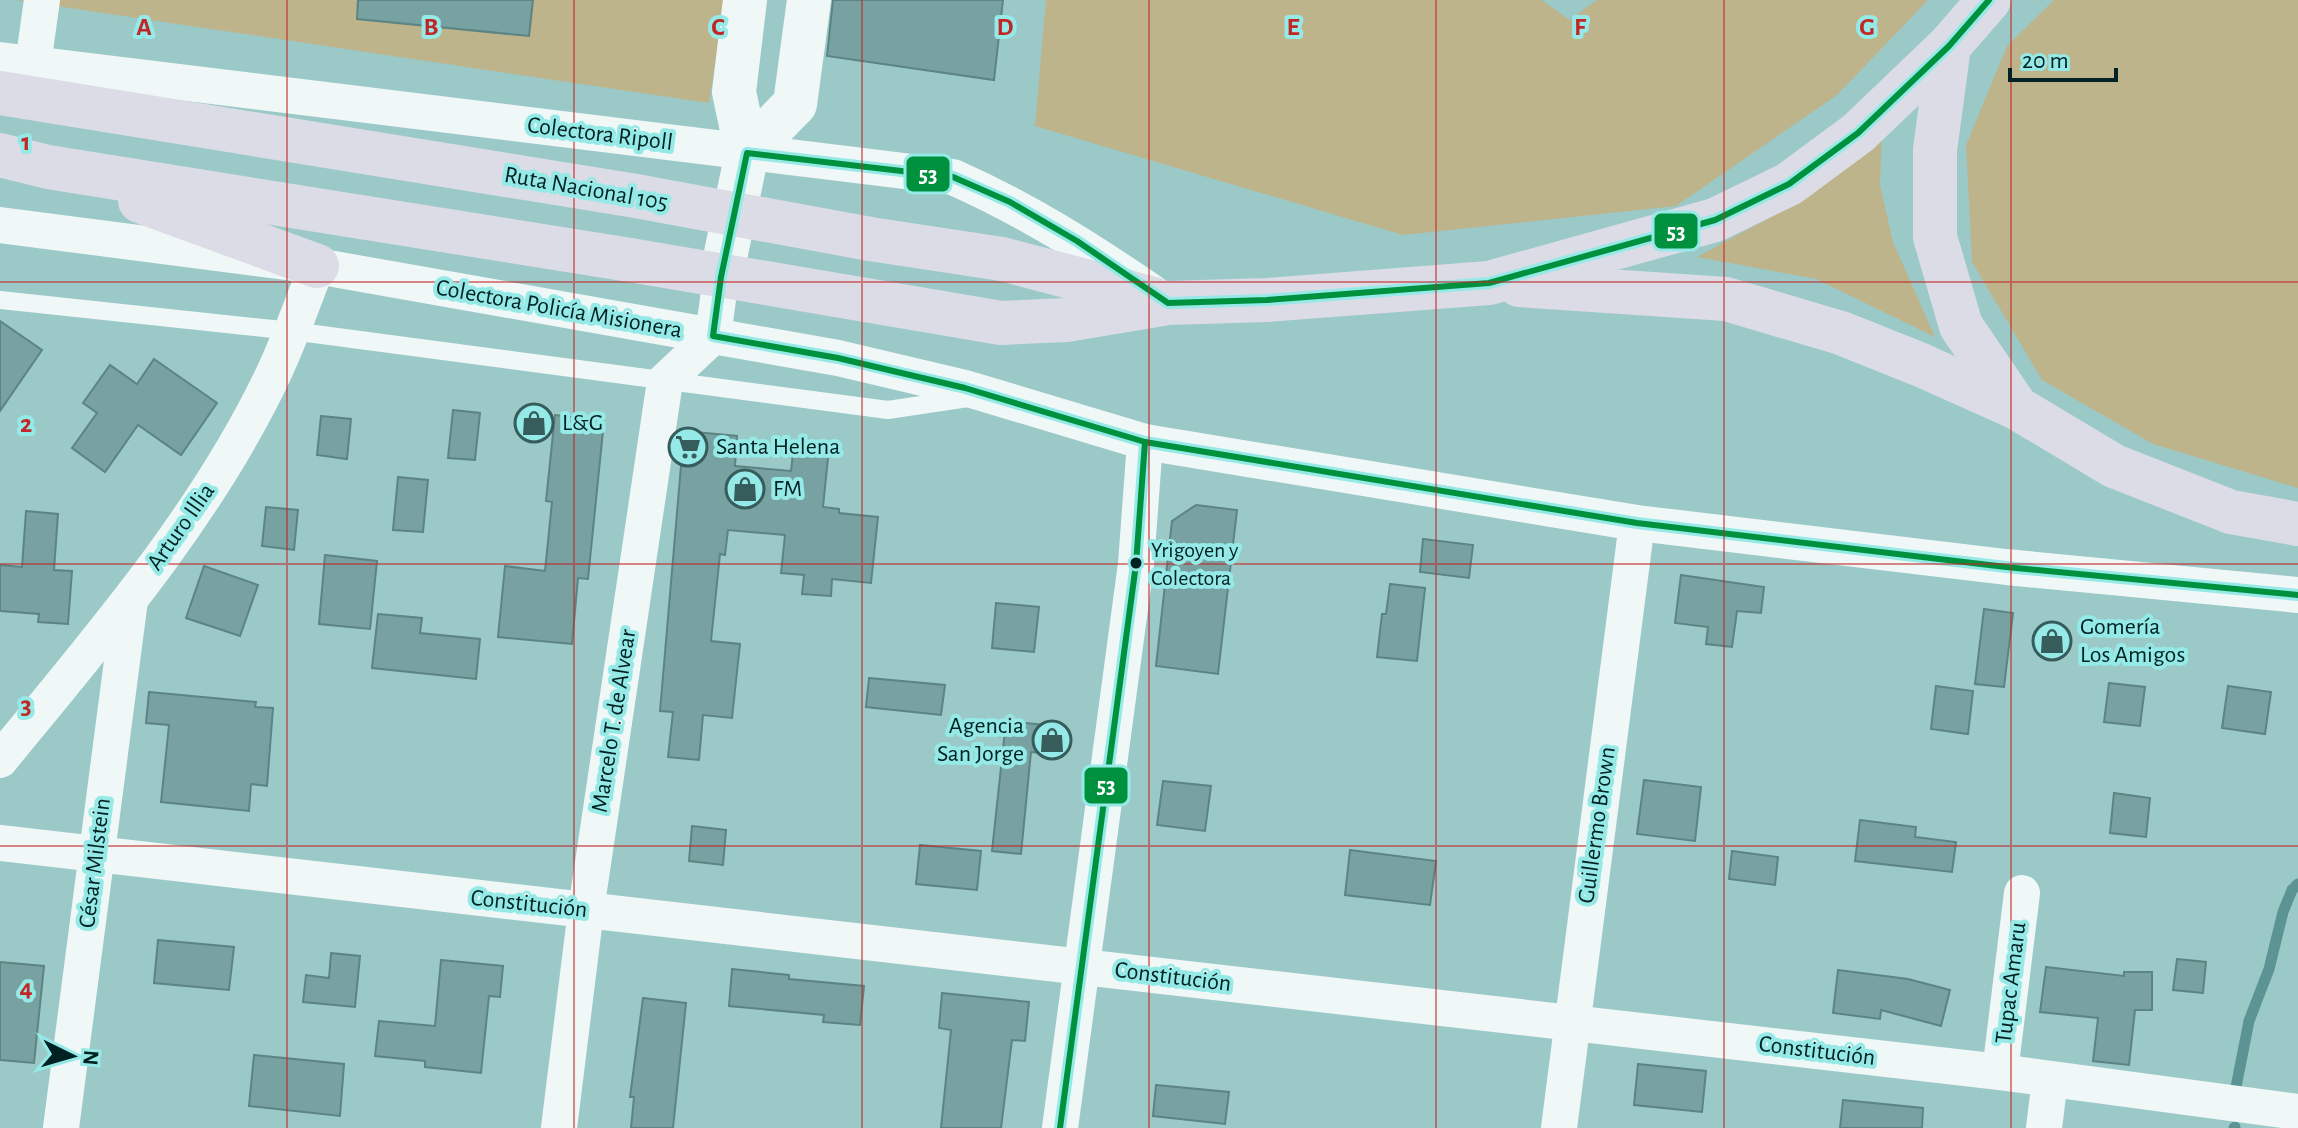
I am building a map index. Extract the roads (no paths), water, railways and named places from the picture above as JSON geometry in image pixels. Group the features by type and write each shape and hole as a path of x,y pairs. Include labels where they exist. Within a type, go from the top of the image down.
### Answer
{"highway":[{"name":"Ruta Nacional 105","path":"0,155 48,167 860,297 1001,323 1066,320 1168,303 1267,300 1489,283 1715,220 1789,184 1858,133 1949,46 1989,0"},
{"path":"1949,46 1935,150 1935,237 1961,326 2017,408"},
{"name":"Ruta Nacional 105","path":"0,93 1002,259 1168,303"},
{"path":"48,167 317,266"},
{"path":"1489,283 1726,299 1841,333 2017,408 2114,466 2231,512 2298,524"}],"main road":[{"path":"721,277 747,153 734,92 745,0"},
{"path":"747,153 795,104 809,0"}],"street":[{"path":"17,62 42,0"},
{"name":"Colectora Ripoll","path":"17,62 953,177 1010,202 1077,241 1168,303"},
{"name":"Colectora Policía Misionera","path":"0,225 317,266 838,358 987,395 1145,442 1637,523 1976,563 2298,595"},
{"name":"Arturo Illia","path":"0,760 131,598 206,492 270,380 317,266"},
{"path":"665,381 713,336 721,277"},
{"name":"Marcelo T. de Alvear","path":"559,1128 586,910 665,381"},
{"path":"1060,1128 1136,564 1145,442"},
{"name":"Guillermo Brown","path":"1559,1128 1637,523"},
{"name":"César Milstein","path":"61,1128 131,598"},
{"name":"Constitución","path":"0,843 2000,1072 2298,1112"},
{"name":"Tupac Amaru","path":"2000,1072 2022,893"},
{"path":"2044,1128 2050,1079"}],"lane":[{"path":"0,300 292,331 888,410 987,395"}],"waterway":[{"path":"2236,1087 2249,1021 2269,969 2283,912 2292,890 2298,884"}],"place":[{"name":"L&G","path":"534,423"},
{"name":"Santa Helena","path":"688,447"},
{"name":"FM","path":"745,489"},
{"name":"Yrigoyen y Colectora","path":"1136,563"},
{"name":"Gomería Los Amigos","path":"2052,641"},
{"name":"Agencia San Jorge","path":"1052,740"}]}
